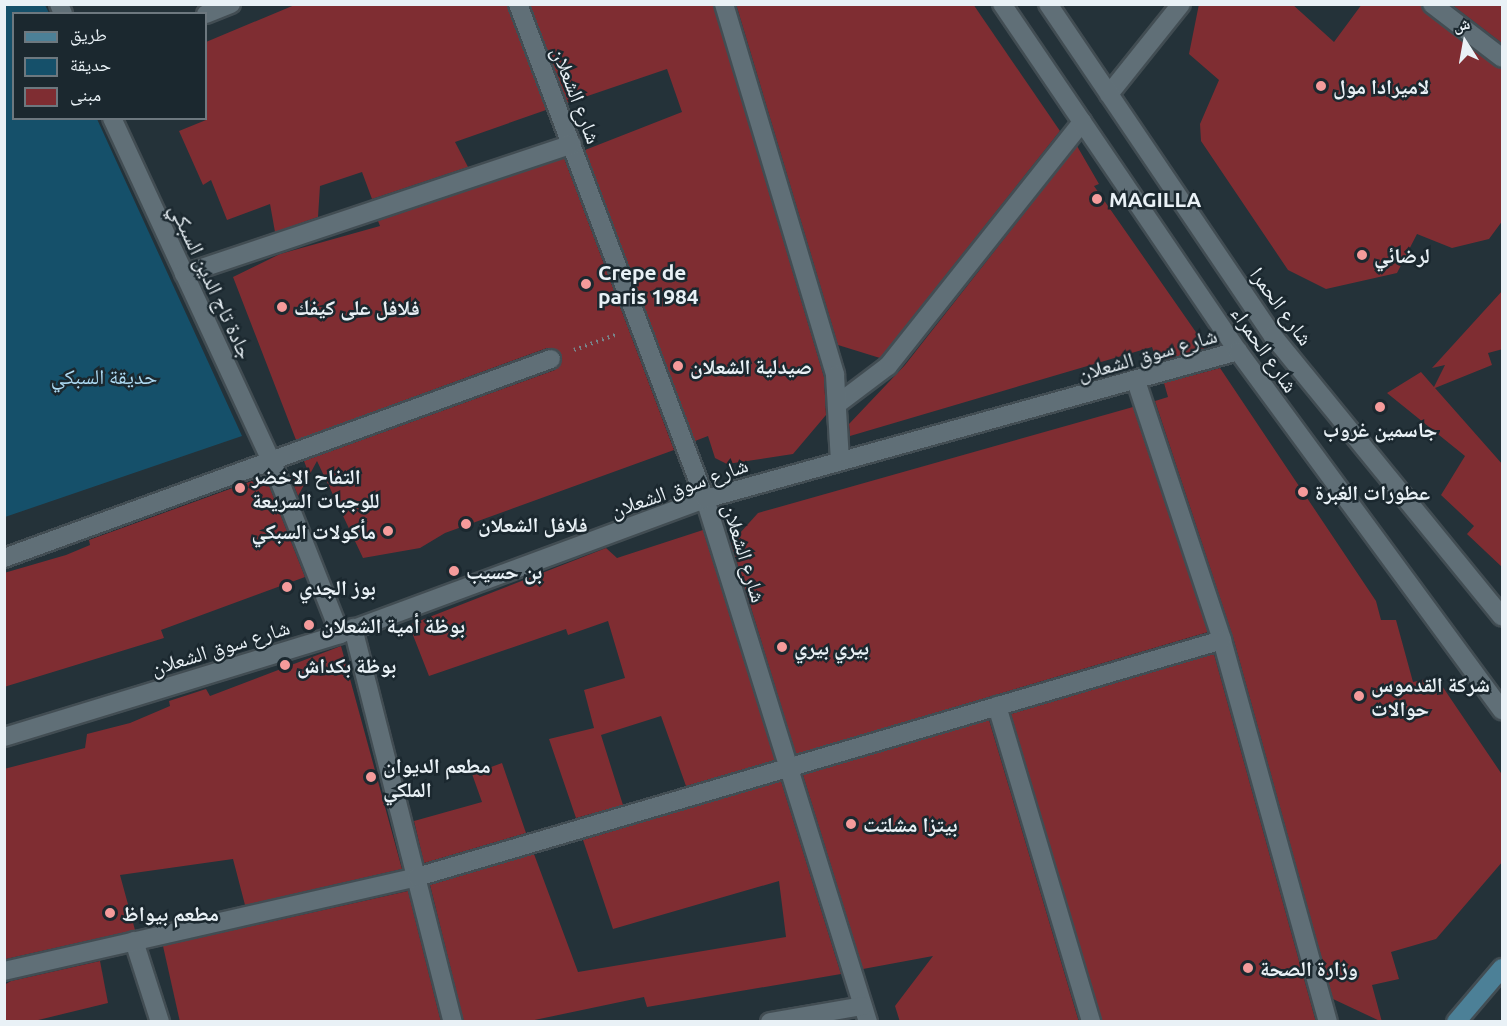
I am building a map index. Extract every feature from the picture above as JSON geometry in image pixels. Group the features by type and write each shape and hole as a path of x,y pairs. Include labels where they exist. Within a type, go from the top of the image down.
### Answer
{"main road":[{"path":"1456,1022 1503,968"}],"street":[{"path":"207,14 231,4"},
{"name":"شارع الشعلان","path":"518,4 643,324 705,499 866,1014"},
{"path":"724,4 798,242 839,403 840,461"},
{"name":"شارع الحمراء","path":"1002,4 1238,351 1503,711"},
{"name":"شارع الحمرا","path":"1048,4 1273,336 1503,617"},
{"path":"1109,94 1181,4"},
{"path":"1432,4 1503,58"},
{"name":"جادة تاج الدين السبكي","path":"113,120 272,462 346,631 417,877 453,1022"},
{"path":"839,403 888,366 1082,122"},
{"path":"184,273 572,144"},
{"name":"شارع سوق الشعلان","path":"4,737 346,631 705,499 1238,351"},
{"path":"4,558 551,359"},
{"path":"1136,381 1222,640 1328,1022"},
{"path":"4,971 417,877 1222,640"},
{"path":"997,706 1091,1022"},
{"path":"134,941 160,1022"},
{"path":"770,1022 866,1014"}],"path":[{"path":"551,359 643,324"}],"green space":[{"name":"حديقة السبكي","path":"4,5 45,5 48,12 12,12 12,120 97,120 242,436 5,517"}],"building":[{"path":"297,4 507,4 546,110 455,142 468,167 372,199 362,172 320,186 318,217 275,232 270,204 227,220 211,180 203,185 179,131 207,120 207,42"},
{"path":"530,4 713,4 824,377 826,415 793,454 727,464 715,458 708,436 695,441 585,150 682,112 667,69 567,103"},
{"path":"736,4 973,4 1060,131 880,358 838,345"},
{"path":"1199,4 1292,4 1334,42 1362,4 1421,4 1503,69 1503,220 1489,239 1452,248 1417,234 1397,273 1326,289 1288,270 1201,141 1200,124 1219,80 1189,54"},
{"path":"1451,4 1503,4 1503,44"},
{"path":"1077,146 1099,184 1094,186 1207,348 1157,362 1152,347 850,436 849,424 905,365"},
{"path":"564,158 674,450 445,533 420,548 363,558 317,461 298,496 290,476 307,469 304,461 555,370 561,355 547,348 296,440 233,277 280,254 380,226 378,221"},
{"path":"1503,290 1503,349 1488,353 1492,365 1435,388 1503,465 1503,568 1467,534 1474,526 1441,495 1465,456 1387,393 1421,372 1434,387 1445,365 1432,368"},
{"path":"1220,368 1376,601 1381,620 1396,620 1413,682 1436,677 1503,776 1503,861 1436,939 1391,952 1399,979 1372,985 1382,1022 1333,999 1233,637 1155,401 1168,397 1164,383"},
{"path":"1133,407 1208,632 796,754 731,543 758,513"},
{"path":"252,481 257,487 268,483 305,577 161,630 164,638 4,687 4,573 66,555 90,545 89,540"},
{"path":"703,530 775,760 686,786 661,716 601,735 623,805 576,818 549,739 594,728 584,690 625,678 608,621 568,635 566,629 429,676 409,625 606,548 617,558"},
{"path":"341,646 402,869 245,905 233,859 120,875 135,930 6,959 4,769 85,748 87,734 130,723 170,706 169,701 206,689 210,696"},
{"path":"1214,654 1316,1022 1102,1022 1011,714"},
{"path":"989,720 1079,1022 900,1022 895,1006 933,956 863,969 803,775"},
{"path":"502,763 526,833 424,863 414,821 482,802 472,774"},
{"path":"781,781 841,974 647,1007 644,997 525,1022 464,1022 430,885 534,854 578,972 786,937 779,881 613,929 583,840"},
{"path":"408,891 441,1022 180,1022 163,946"},
{"path":"100,961 108,1003 30,1022 4,1022 4,985 11,981"}],"place":[{"name":"لاميرادا مول","path":"1321,86"},
{"name":"MAGILLA","path":"1097,199"},
{"name":"لرضائي","path":"1362,255"},
{"name":"Crepe de paris 1984","path":"586,284"},
{"name":"فلافل على كيفك","path":"282,307"},
{"name":"صيدلية الشعلان","path":"678,366"},
{"name":"جاسمين غروب","path":"1380,407"},
{"name":"التفاح الاخضر للوجبات السريعة","path":"240,488"},
{"name":"عطورات الغبرة","path":"1303,492"},
{"name":"فلافل الشعلان","path":"466,524"},
{"name":"مأكولات السبكي","path":"388,531"},
{"name":"بن حسيب","path":"454,571"},
{"name":"بوز الجدي","path":"287,587"},
{"name":"بوظة أمية الشعلان","path":"309,625"},
{"name":"بيري بيري","path":"782,647"},
{"name":"بوظة بكداش","path":"285,665"},
{"name":"شركة القدموس حوالات","path":"1359,696"},
{"name":"مطعم الديوان الملكي","path":"371,777"},
{"name":"بيتزا مشلتت","path":"851,824"},
{"name":"مطعم بيواظ","path":"110,913"},
{"name":"وزارة الصحة","path":"1248,968"}]}
